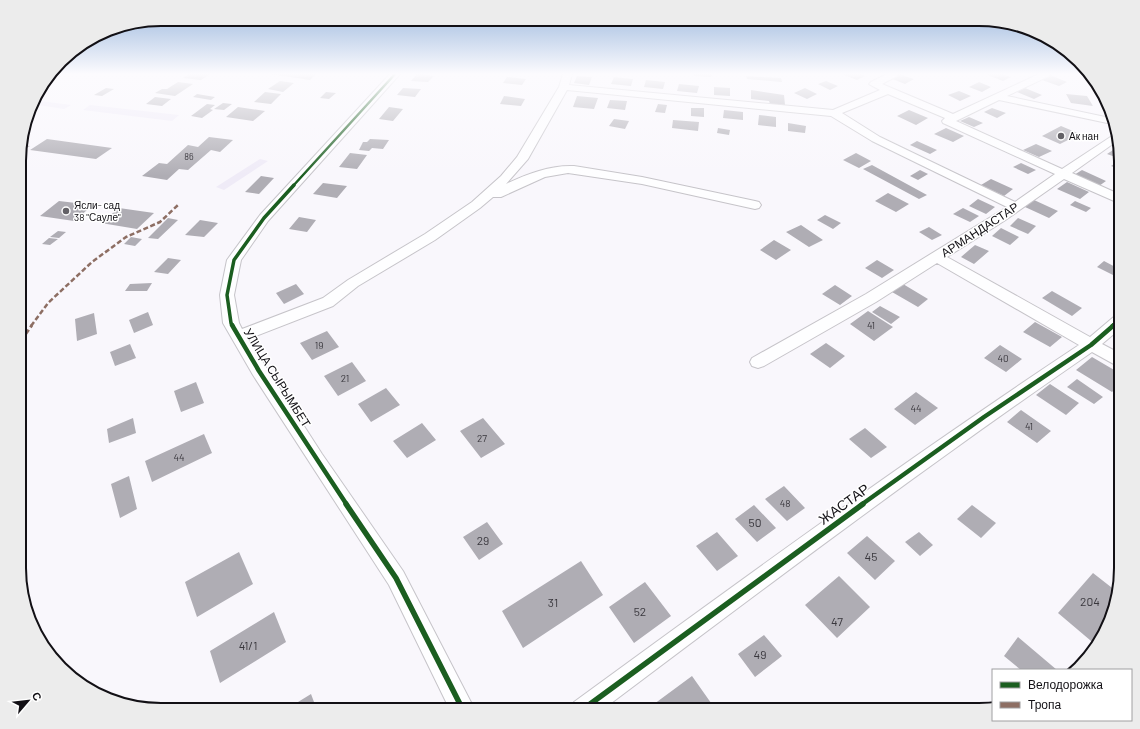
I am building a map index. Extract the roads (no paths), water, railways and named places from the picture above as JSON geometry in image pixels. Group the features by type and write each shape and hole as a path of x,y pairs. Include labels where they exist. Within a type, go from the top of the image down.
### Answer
{"street":[{"name":"УЛИЦА СЫРЫМБЕТ","path":"363,108 264,218 234,260 227,295 231,323 311,452 396,578 459,703"},
{"path":"476,205 505,179 522,159 552,108"},
{"path":"791,108 834,112 876,139 1016,207"},
{"path":"834,112 844,108"},
{"path":"925,108 1062,174 1114,197"},
{"path":"950,120 974,108"},
{"path":"1049,108 1108,120"},
{"name":"АРМАНДАСТАР","path":"1112,140 1016,207 937,257 1114,358"},
{"path":"239,336 328,302 353,283 430,237 476,205 517,183 556,170 571,169 631,178 755,205"},
{"path":"758,362 871,298 937,257"},
{"name":"ЖАСТАР","path":"592,703 844,517 984,416 1091,345 1114,325"}],"place":[{"name":"Ак нан","path":"1061,136"},
{"name":"Ясли- сад 38 \"Сауле\"","path":"66,211"}]}
